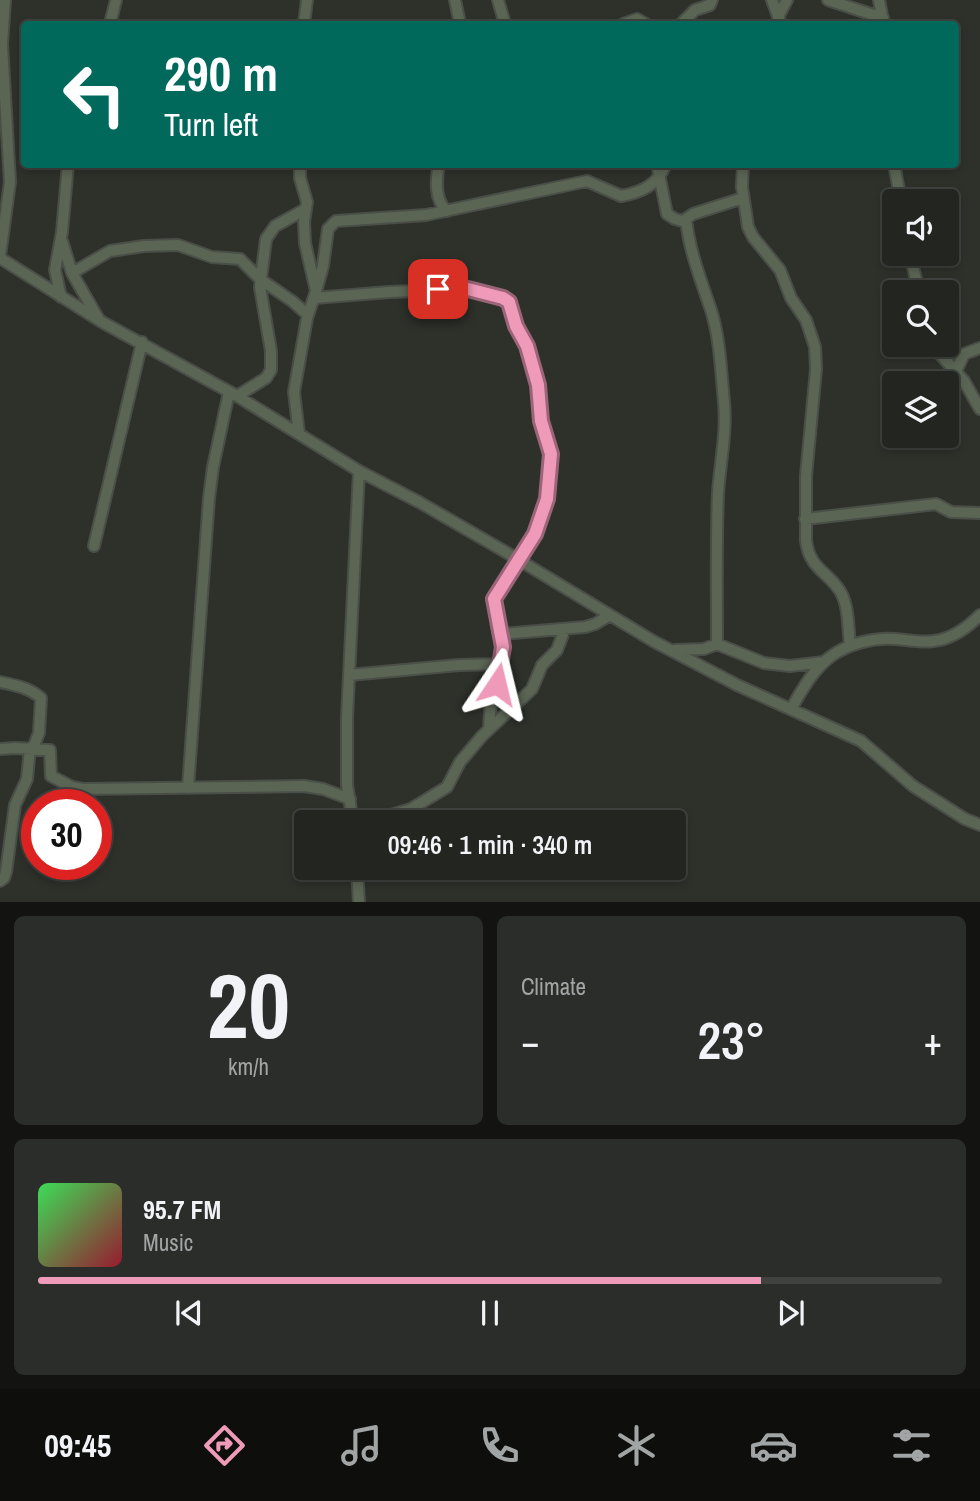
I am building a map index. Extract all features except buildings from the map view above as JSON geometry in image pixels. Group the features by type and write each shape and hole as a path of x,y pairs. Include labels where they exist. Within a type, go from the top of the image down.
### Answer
{"street":[{"path":"5,0 2,44 10,182 0,257 99,320 233,394 359,471 419,502 671,650 737,685 861,741 913,786 965,819 980,825"},
{"path":"111,21 116,0"},
{"path":"304,21 307,0"},
{"path":"456,0 460,21"},
{"path":"498,0 504,21"},
{"path":"684,21 695,10 710,5 712,0"},
{"path":"772,0 780,21"},
{"path":"780,21 788,0"},
{"path":"828,0 883,21"},
{"path":"879,0 883,21"},
{"path":"61,297 55,270 68,168"},
{"path":"300,168 307,202 305,243 315,295"},
{"path":"438,168 436,180 439,199 447,211"},
{"path":"658,168 667,214 686,222"},
{"path":"299,434 294,392 307,315 323,266 328,229 332,223 426,215 551,190 582,181 621,197 644,190 660,179 664,168"},
{"path":"743,168 743,198 750,232 780,270 791,298 806,320 815,347 817,369 806,476 806,541 819,571 839,590 850,645"},
{"path":"895,168 899,189"},
{"path":"717,644 716,548 725,438 724,405 716,335 710,308 700,284 686,222 692,214 743,198"},
{"path":"188,788 213,467 233,394 266,378 271,370 260,279 266,239 275,226 306,209"},
{"path":"61,236 72,273 99,320"},
{"path":"72,273 110,251 178,245 212,257 240,259 260,279 307,315"},
{"path":"315,295 459,289 503,298 509,302 516,326 527,346 538,385 541,421 551,454 546,507 535,534 494,599 503,655 491,698 489,728"},
{"path":"94,546 142,342"},
{"path":"943,357 956,371 964,354 980,348"},
{"path":"959,376 980,409"},
{"path":"351,810 347,772 349,675 359,471"},
{"path":"805,519 933,504 951,512 980,513"},
{"path":"500,634 595,624 610,615"},
{"path":"791,709 812,674 824,662 850,645 891,638 933,642 967,627 980,615"},
{"path":"408,810 443,791 460,762 489,728 533,689 542,666 557,650 565,629"},
{"path":"671,650 704,649 717,644 764,663 790,666 824,662"},
{"path":"349,675 501,664"},
{"path":"0,682 25,689 41,698 39,733 32,748 27,779 16,799 6,872 0,881"},
{"path":"0,749 50,750 51,776 72,788 304,786 323,789 350,799"},
{"path":"358,880 359,902"}],"route":[{"path":"438,289 468,289 509,302 534,367 540,396 541,421 551,454 546,507 535,534 494,599 503,647 497,684"}]}
